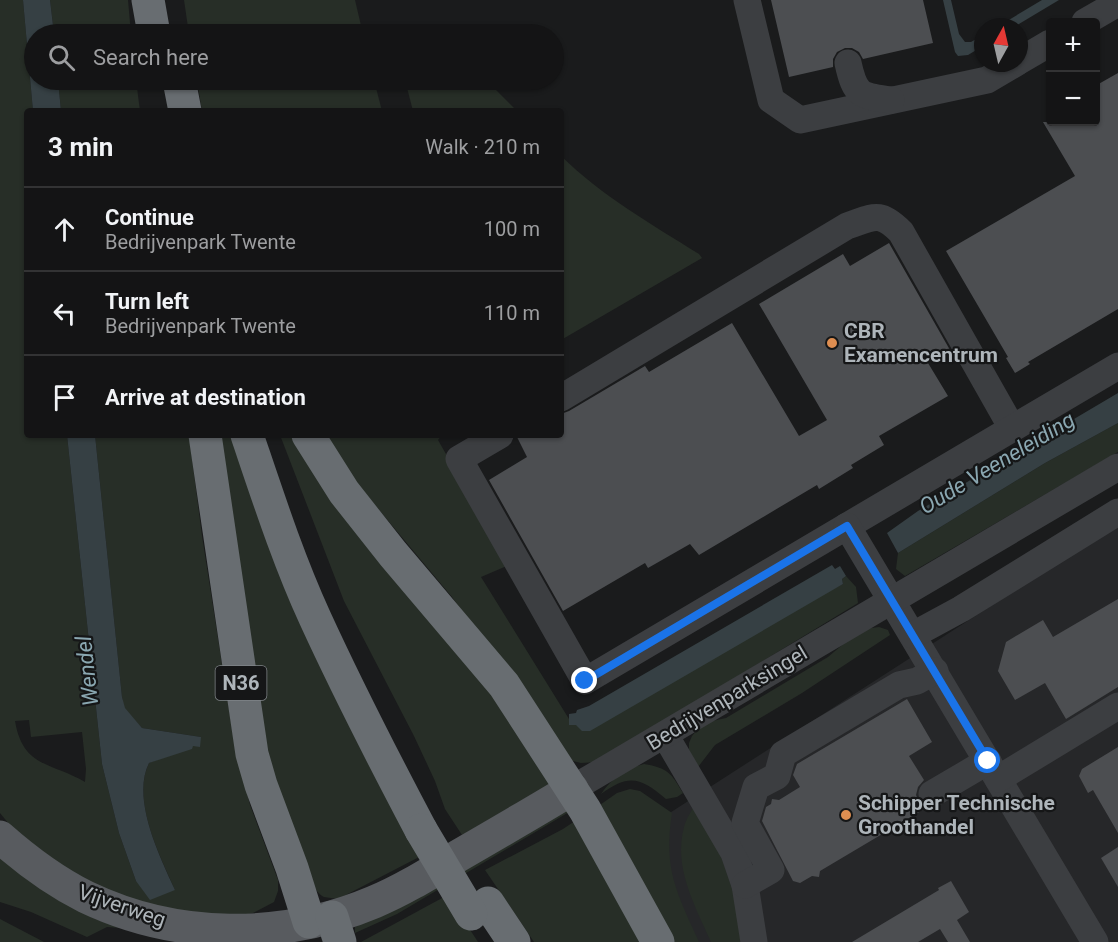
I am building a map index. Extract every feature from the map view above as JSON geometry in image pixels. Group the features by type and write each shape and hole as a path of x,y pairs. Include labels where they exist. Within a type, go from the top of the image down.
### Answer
{"highway":[{"path":"148,0 152,24"},
{"path":"166,0 170,24"},
{"path":"163,90 166,108"},
{"path":"181,90 184,108"},
{"name":"N36","path":"205,438 252,754 292,868 327,927"},
{"path":"248,438 287,549 315,617 370,733 430,825 480,908 491,942"},
{"path":"266,438 292,510 351,651 430,825"},
{"path":"310,438 351,501 504,685 572,789 658,942"},
{"path":"480,908 514,942"}],"main road":[{"name":"Bedrijvenparksingel","path":"327,927 394,893 572,789"},
{"name":"Vijverweg","path":"0,837 62,884 86,897 133,915 186,927 220,931 327,927"}],"street":[{"path":"747,0 771,100 800,120 987,80 1000,72"},
{"path":"1092,18 1118,3"},
{"path":"1028,56 1046,45"},
{"path":"848,63 852,84 866,96 891,100"},
{"path":"564,396 847,226 876,216 890,221 901,232 1012,428"},
{"path":"495,438 459,459 585,681 1118,366"},
{"name":"Bedrijvenparksingel","path":"572,789 1118,467"},
{"path":"913,635 961,609 1118,512"},
{"path":"847,526 1095,942"},
{"path":"907,699 937,675"},
{"path":"745,885 771,870 745,823 756,787 777,776 783,754 898,685 937,675"},
{"path":"929,789 1118,706"},
{"path":"665,735 734,853 745,885 754,942"}],"shaded area":[{"path":"0,0 23,0 25,24 24,90 31,90 33,108 24,108 24,438 67,438 102,764 119,833 136,881 175,890 155,845 145,810 144,778 149,763 192,746 201,737 142,728 124,708 95,438 189,438 234,741 250,805 278,880 278,891 274,902 253,913 238,916 181,912 107,892 50,859 9,824 0,813","holes":["29,720 31,737 82,732 85,782 40,762 32,756 19,736 15,721"]},
{"path":"23,0 50,0 53,24 25,24"},
{"path":"50,0 128,0 130,24 53,24"},
{"path":"184,0 355,0 361,24 188,24"},
{"path":"943,0 951,0 959,34 965,42 974,40 974,51 968,55 958,56 955,52"},
{"path":"1042,0 1059,0 1028,19 1012,18"},
{"path":"31,90 59,90 61,108 33,108"},
{"path":"59,90 137,90 140,108 61,108"},
{"path":"199,90 377,90 381,108 202,108"},
{"path":"408,90 496,90 514,108 412,108"},
{"path":"564,159 610,197 702,258 564,338"},
{"path":"1118,393 1118,423 1045,463 898,553 887,533 918,511"},
{"path":"1118,423 1118,452 905,576 896,569 898,553 1045,463"},
{"path":"67,438 95,438 125,708 142,728 201,737 200,747 193,746 192,749 149,763 144,777 145,810 155,845 175,890 150,900 136,881 119,833 102,764"},
{"path":"212,438 239,438 423,855 338,899 324,897 310,880 295,850 274,795"},
{"path":"281,438 296,438 495,692 550,784 462,835 445,809 414,736 344,601"},
{"path":"325,438 440,438 438,440 509,565 481,577 569,719 569,724 843,584 842,579 846,576 856,587 858,603 597,762 581,763 569,760 452,597 338,461"},
{"path":"1118,524 1118,942 690,942 620,845"},
{"path":"832,565 835,569 840,566 846,576 842,579 843,584 590,731 582,731 576,725 569,725 569,714 589,706"},
{"path":"879,627 888,630 890,635 802,693 715,745 698,767 689,750 689,743 703,723 726,718 828,657 864,629"},
{"path":"644,764 659,767 668,772 683,793 666,799 641,782 627,781 601,794 620,775"},
{"path":"630,789 640,791 672,813 669,850 671,866 678,894 699,942 665,942 597,807 617,793"},
{"path":"694,806 719,850 734,894 741,942 711,942 687,886 681,857 681,842 685,824"},
{"path":"560,810 569,812 397,914 355,933 355,927"},
{"path":"578,819 653,942 534,942 485,870"},
{"path":"0,854 33,883 95,919 122,928 107,927 87,937 31,912 0,902"},
{"path":"444,897 457,910 478,942 361,942"},
{"path":"0,919 44,942 0,942"}],"building":[{"path":"771,0 923,0 933,43 863,59 859,52 852,48 845,48 837,52 833,59 833,67 789,77"},
{"path":"1118,73 1118,309 1028,362 1030,364 1015,373 946,251 1075,176 1043,122 1046,122 1046,126 1100,126 1100,83"},
{"path":"889,243 950,350 928,363 948,396 879,436 884,445 851,465 853,468 819,489 817,485 699,555 690,544 648,568 645,563 563,611 489,480 527,457 518,438 564,438 564,413 645,366 649,372 732,323 799,436 827,420 759,304 843,254 850,266"},
{"path":"1118,599 1118,687 1066,719 1045,683 1015,700 998,671 1006,642 1043,620 1053,637"},
{"path":"907,699 932,742 909,756 924,780 918,787 916,795 919,802 926,808 820,871 819,877 812,876 800,883 793,881 762,821 766,807 771,804 772,799 779,800 800,787 793,775 797,764"},
{"path":"1118,747 1118,833 1093,790 1088,793 1079,776 1082,769"},
{"path":"1118,847 1118,887 1101,858"},
{"path":"951,881 969,912 957,920 970,942 948,942 940,929 918,942 852,942 939,890 938,888"}],"place":[{"name":"CBR Examencentrum","path":"832,343"},
{"name":"Schipper Technische Groothandel","path":"846,815"}],"route":[{"path":"585,681 847,526 988,761"}],"water label":[{"name":"Oude Veeneleiding","path":"997,463"},
{"name":"Wendel","path":"87,671"}]}
